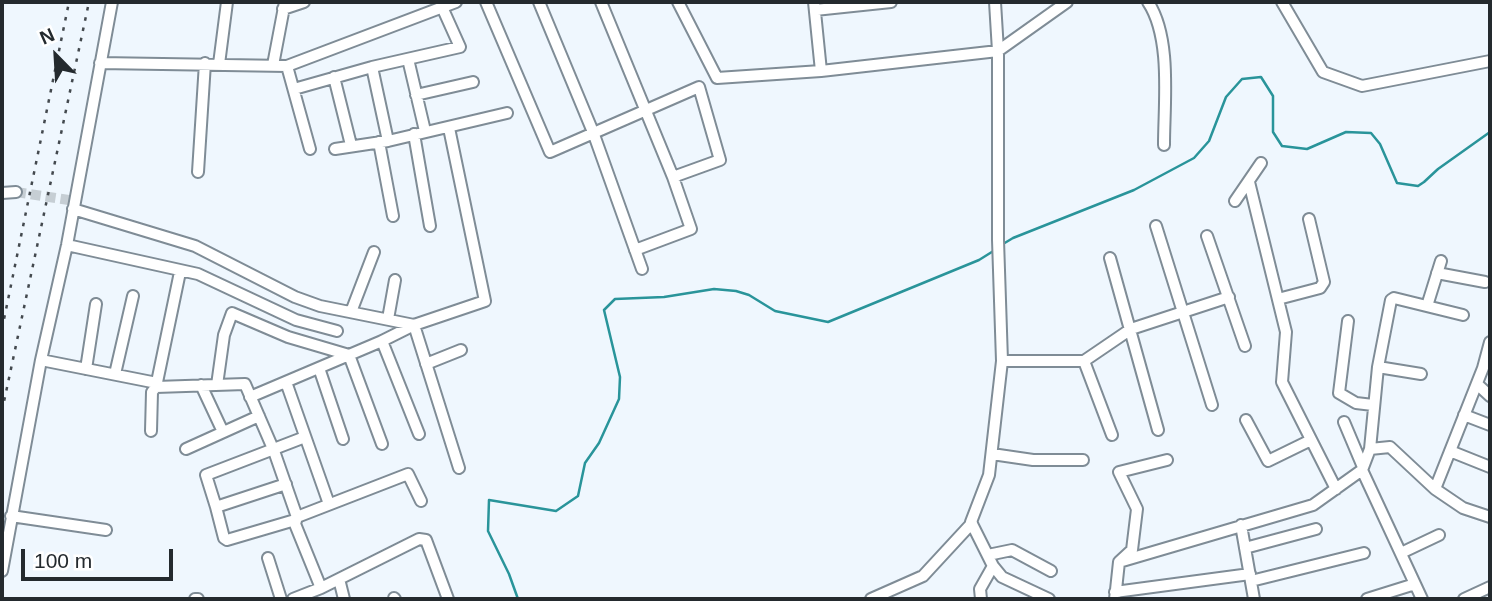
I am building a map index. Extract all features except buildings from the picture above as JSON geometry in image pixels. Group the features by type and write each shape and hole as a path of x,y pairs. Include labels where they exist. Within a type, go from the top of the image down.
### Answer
{"street":[{"path":"2,571 112,2"},
{"path":"219,64 227,2"},
{"path":"273,65 284,5 304,2"},
{"path":"100,63 287,66 456,2"},
{"path":"486,2 550,152 699,87 720,160 673,177"},
{"path":"539,2 593,132 642,269"},
{"path":"601,2 673,177 691,229 635,250"},
{"path":"678,2 717,78 821,71 998,51 1067,2"},
{"path":"821,71 814,6 891,2"},
{"path":"871,599 923,576 972,523 989,475 1002,361 995,2"},
{"path":"1148,2 1161,30 1164,145"},
{"path":"1282,2 1323,72 1362,86 1490,61"},
{"path":"294,89 372,67 460,47 442,7"},
{"path":"408,59 416,95 430,226"},
{"path":"198,172 205,63"},
{"path":"287,66 310,149"},
{"path":"372,67 393,216"},
{"path":"334,77 351,145"},
{"path":"416,95 473,82"},
{"path":"335,149 449,128 507,113"},
{"path":"250,397 414,325 485,301 449,128"},
{"path":"1235,201 1261,163"},
{"path":"1249,182 1286,332 1282,382 1336,489"},
{"path":"2,192 16,192"},
{"path":"73,209 195,246 295,297 320,306 414,325"},
{"path":"1278,299 1320,288 1324,282 1309,219"},
{"path":"1156,226 1212,405"},
{"path":"1207,236 1245,346"},
{"path":"67,244 198,274 296,320 337,331"},
{"path":"351,312 374,252"},
{"path":"1110,258 1158,430"},
{"path":"1427,306 1441,261"},
{"path":"151,431 152,393 157,385 180,272"},
{"path":"1437,273 1485,282"},
{"path":"388,320 395,281"},
{"path":"115,374 132,296"},
{"path":"1002,361 1084,361 1131,329 1229,297"},
{"path":"1119,562 1313,506 1363,468 1370,449 1378,367 1391,300 1394,298 1463,315"},
{"path":"86,369 96,304"},
{"path":"217,385 224,335 231,313 288,337 349,355"},
{"path":"1348,321 1339,393 1356,403 1373,405"},
{"path":"414,325 459,468"},
{"path":"382,341 419,434"},
{"path":"1435,489 1477,384 1487,368 1490,342"},
{"path":"426,365 461,351"},
{"path":"349,355 382,444"},
{"path":"41,360 157,385 245,384 274,451 321,588"},
{"path":"1084,361 1112,435"},
{"path":"1378,367 1421,374"},
{"path":"319,368 343,439"},
{"path":"285,382 329,504"},
{"path":"1477,384 1490,396"},
{"path":"201,385 223,432"},
{"path":"1464,415 1490,425"},
{"path":"186,449 259,416"},
{"path":"1246,420 1268,461 1311,440"},
{"path":"1344,422 1422,599"},
{"path":"305,437 206,475 225,540 296,519 408,474 421,501"},
{"path":"1370,449 1390,447 1435,489 1463,508 1490,517"},
{"path":"1450,451 1490,467"},
{"path":"992,454 1033,460 1083,460"},
{"path":"1167,460 1119,472 1137,509 1132,550 1119,562 1115,596 1250,578 1364,553"},
{"path":"216,507 286,484"},
{"path":"11,516 106,530"},
{"path":"972,523 1002,577 1049,599"},
{"path":"1241,525 1254,599"},
{"path":"1245,548 1316,529"},
{"path":"1401,554 1439,535"},
{"path":"293,599 423,539 426,540 448,599"},
{"path":"981,599 980,589 991,560 1012,550 1051,571"},
{"path":"268,558 281,599"},
{"path":"339,579 344,599"},
{"path":"1367,599 1415,584"},
{"path":"1468,598 1490,587"}],"waterway":[{"path":"1003,244 1134,190 1194,158 1209,141 1226,97 1242,79 1261,77 1273,96 1273,132 1282,146 1307,149 1346,132 1371,133 1380,144 1397,183 1418,186 1490,132"},
{"path":"518,599 488,531 489,500 556,511 578,496 585,463 599,443 619,399 620,377 604,310 615,299 664,297 714,289 736,291 749,295 775,311 828,322 979,260 995,250"}],"tunnel":[{"path":"16,192 75,201"}],"railway":[{"path":"2,329 69,2"},
{"path":"2,411 89,2"}]}
